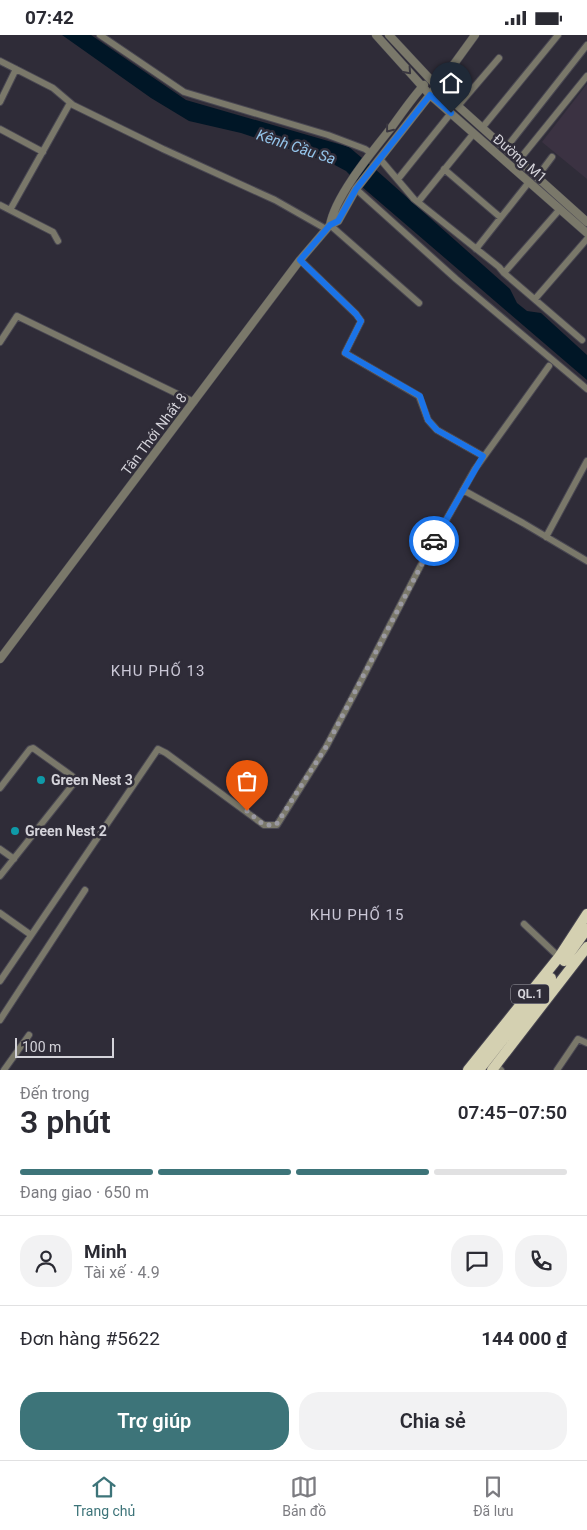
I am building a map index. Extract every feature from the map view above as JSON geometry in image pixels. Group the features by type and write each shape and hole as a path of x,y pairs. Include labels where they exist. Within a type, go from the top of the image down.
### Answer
{"highway":[{"name":"QL.1","path":"479,1070 587,914"},
{"name":"QL.1","path":"468,1070 498,1040 587,929"},
{"name":"QL.1","path":"498,1069 587,947"},
{"name":"QL.1","path":"498,1069 587,957"}],"street":[{"path":"100,35 184,92 328,135 371,153"},
{"name":"Đường M1","path":"376,35 430,95 587,233"},
{"name":"Đường M1","path":"389,35 458,106 587,222"},
{"path":"352,187 371,153 422,87 446,75 475,35"},
{"path":"482,127 558,35"},
{"path":"506,148 587,45"},
{"path":"458,106 499,58"},
{"path":"0,61 53,88 70,103 328,227 419,303"},
{"path":"0,102 16,69"},
{"path":"519,160 587,76"},
{"path":"352,187 380,159 430,95 434,82"},
{"path":"10,210 70,103"},
{"path":"398,179 451,113"},
{"path":"0,129 43,151"},
{"path":"418,202 474,133"},
{"path":"537,177 552,157"},
{"path":"380,159 418,202 499,267 582,340"},
{"path":"444,169 500,217"},
{"path":"476,249 529,182"},
{"path":"352,187 456,279 587,389"},
{"name":"Tân Thới Nhất 8","path":"0,658 300,260 328,227 338,221 352,187"},
{"path":"0,205 53,231 58,241"},
{"path":"504,273 560,209"},
{"path":"535,299 587,239"},
{"path":"300,260 361,321 345,353 420,396 428,420 437,430 483,456"},
{"path":"1,338 18,316 194,402"},
{"path":"1,977 158,749 264,825 276,825 326,747 423,561 483,456 548,367"},
{"path":"546,537 587,461"},
{"path":"463,490 587,561"},
{"path":"0,788 30,749 33,748 72,776 74,780 74,783 0,877"},
{"path":"0,849 14,859"},
{"path":"0,1020 85,890"},
{"path":"0,913 31,935"},
{"path":"524,924 559,957"},
{"path":"4,1070 29,1035"},
{"path":"558,1070 578,1039 587,1043"}],"shaded area":[{"path":"587,84 587,179 542,142"}],"water":[{"name":"Kênh Cầu Sa","path":"62,35 91,35 186,100 349,147 510,289 517,303 527,311 541,313 587,355 587,380 361,186 346,171 331,163 241,133 189,121 151,98"}],"way so far":[{"path":"247,811 264,825 276,825 326,747 434,541"}],"place":[{"name":"Green Nest 3","path":"41,780"},
{"name":"Green Nest 2","path":"15,831"}],"district":[{"name":"KHU PHỐ 13","path":"158,671"},
{"name":"KHU PHỐ 15","path":"357,915"}],"route":[{"path":"434,541 483,456 437,430 428,420 420,396 345,353 361,321 300,260 330,225 338,221 356,189 430,95 451,113"}]}
